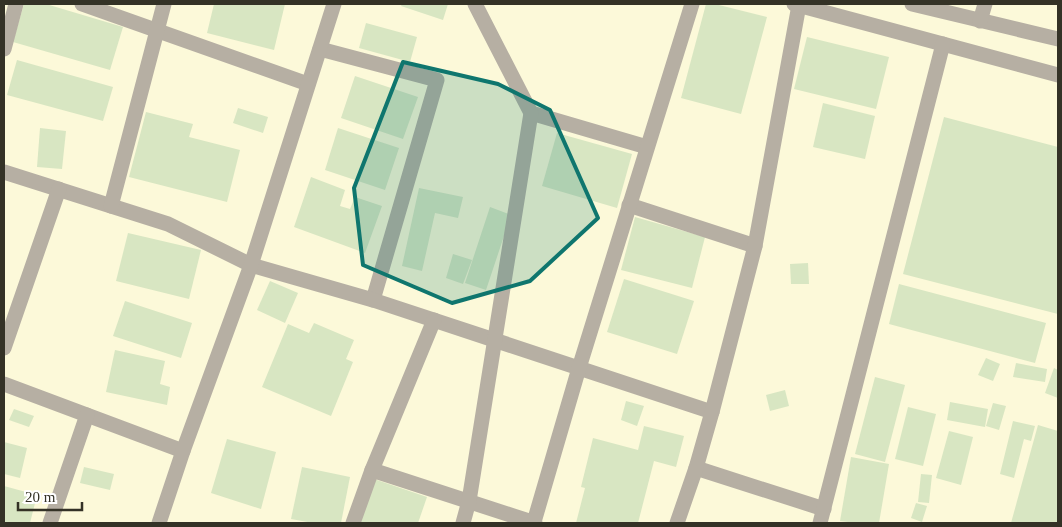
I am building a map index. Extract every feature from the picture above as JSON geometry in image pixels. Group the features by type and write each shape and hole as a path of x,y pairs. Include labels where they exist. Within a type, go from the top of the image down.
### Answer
{"street":[{"path":"4,49 16,4"},
{"path":"82,4 308,84"},
{"path":"111,206 164,4"},
{"path":"159,523 183,451 251,265 334,4"},
{"path":"463,523 469,501 531,113 475,4"},
{"path":"372,470 535,523 579,368 692,4"},
{"path":"912,4 1058,39"},
{"path":"980,20 985,4"},
{"path":"677,523 696,468 712,412 755,246 797,5 1058,75"},
{"path":"696,468 822,516 943,44"},
{"path":"320,49 437,80 373,300"},
{"path":"531,113 647,147"},
{"path":"4,172 168,224 251,265 373,300 712,412"},
{"path":"4,348 59,189"},
{"path":"630,205 755,246"},
{"path":"353,523 372,470 434,320"},
{"path":"4,384 183,451"},
{"path":"50,523 87,415"}],"highlighted area":[{"path":"403,62 498,84 550,110 598,218 530,281 452,303 363,265 354,188"}],"building":[{"path":"24,4 46,4 123,27 110,70 13,42"},
{"path":"214,4 285,4 274,50 207,33"},
{"path":"402,4 448,4 443,20 401,6"},
{"path":"706,4 715,4 767,17 741,114 681,98"},
{"path":"366,23 417,37 410,62 359,48"},
{"path":"807,37 889,57 876,109 794,89"},
{"path":"17,60 113,87 103,121 7,95"},
{"path":"355,76 418,97 403,139 341,118"},
{"path":"823,103 875,116 865,159 813,147"},
{"path":"238,108 268,117 263,133 233,123"},
{"path":"146,112 193,124 189,137 240,150 227,202 129,177"},
{"path":"944,117 1058,147 1058,314 903,274"},
{"path":"40,128 66,131 62,169 37,167"},
{"path":"338,128 399,148 385,190 325,170"},
{"path":"557,133 632,154 617,208 542,186"},
{"path":"311,177 345,190 340,206 350,209 355,197 382,206 365,253 294,227"},
{"path":"419,188 463,197 458,218 435,213 422,271 402,266"},
{"path":"490,207 511,215 486,290 465,283"},
{"path":"635,217 705,237 692,288 621,270"},
{"path":"128,233 201,250 189,299 116,281"},
{"path":"453,254 472,260 463,284 446,278"},
{"path":"808,263 809,284 791,284 790,264"},
{"path":"624,279 694,301 677,354 607,332"},
{"path":"270,281 298,293 285,323 257,310"},
{"path":"899,284 1046,323 1035,363 889,324"},
{"path":"125,301 192,323 181,358 113,336"},
{"path":"314,323 354,340 346,359 353,362 331,416 262,387 288,324 309,333"},
{"path":"115,350 165,361 160,384 170,387 167,405 106,392"},
{"path":"986,358 1000,364 993,381 978,375"},
{"path":"1016,363 1047,369 1045,382 1013,377"},
{"path":"1054,368 1058,370 1058,398 1045,393"},
{"path":"875,377 905,385 885,462 855,454"},
{"path":"785,390 789,406 770,411 766,395"},
{"path":"626,401 644,406 637,426 621,420"},
{"path":"950,402 988,409 985,427 947,420"},
{"path":"993,403 1006,406 999,430 986,426"},
{"path":"908,407 936,414 923,466 895,459"},
{"path":"14,409 34,416 29,427 9,420"},
{"path":"1013,421 1035,426 1031,441 1024,439 1014,478 1000,474"},
{"path":"1038,425 1058,431 1058,523 1011,523"},
{"path":"644,426 684,436 676,467 654,461 638,523 576,523 585,488 581,487 593,438 638,450"},
{"path":"949,431 973,437 961,485 936,478"},
{"path":"227,439 276,452 261,509 211,493"},
{"path":"4,442 27,448 20,478 4,474"},
{"path":"851,457 889,464 879,523 840,521"},
{"path":"84,467 114,474 110,490 80,483"},
{"path":"302,467 350,477 341,523 313,523 291,519"},
{"path":"921,474 932,475 929,503 918,502"},
{"path":"374,479 427,497 418,523 359,523"},
{"path":"4,486 37,495 30,523 4,523"},
{"path":"916,503 927,506 922,522 911,518"}]}
